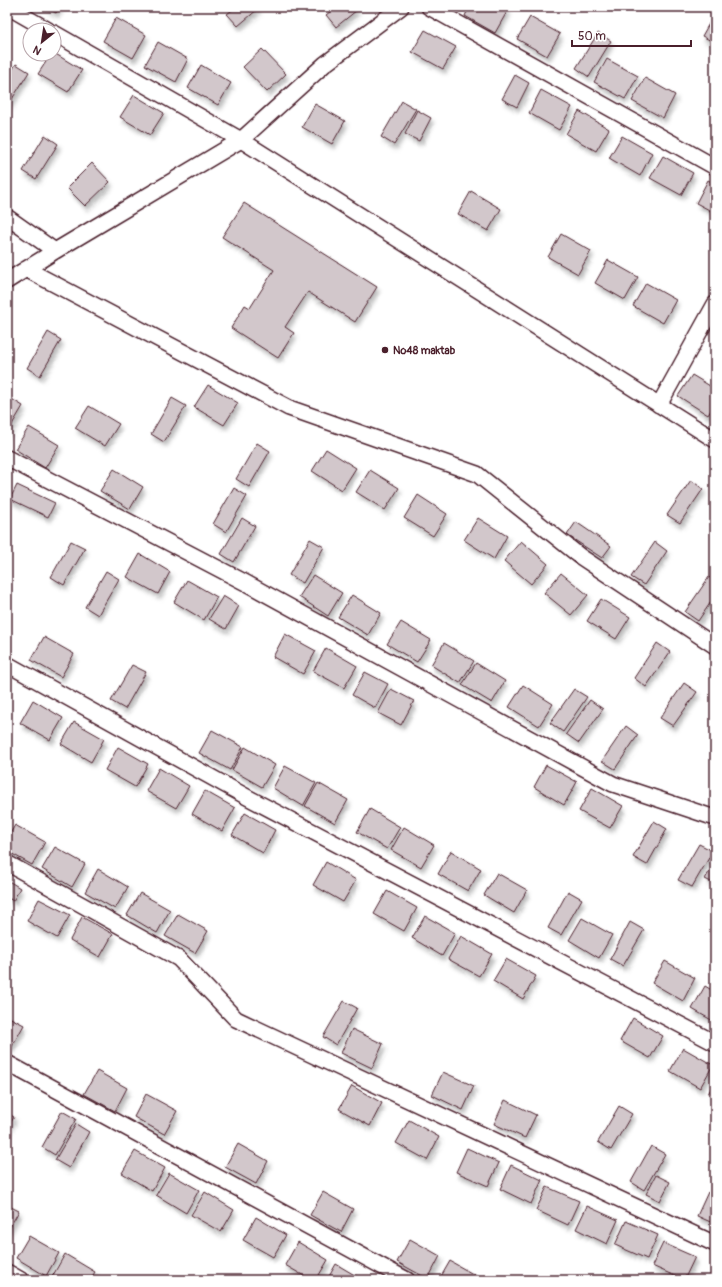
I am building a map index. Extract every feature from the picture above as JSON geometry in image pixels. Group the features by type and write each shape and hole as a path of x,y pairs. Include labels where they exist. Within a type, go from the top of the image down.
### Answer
{"street":[{"path":"8,7 34,22"},
{"path":"7,281 55,250 241,140 325,64 401,7"},
{"path":"429,7 715,168"},
{"path":"62,38 241,140 715,440"},
{"path":"7,217 55,250"},
{"path":"26,269 289,408 478,474 581,557 715,646"},
{"path":"659,405 715,304"},
{"path":"7,458 246,583 613,784 715,818"},
{"path":"7,664 247,796 715,1043"},
{"path":"7,863 180,959 236,1019 715,1244"},
{"path":"7,1063 407,1280"},
{"path":"7,1272 22,1280"}],"building":[{"path":"45,7 60,7 56,13"},
{"path":"236,7 256,7 258,9 238,26 227,14"},
{"path":"336,7 354,7 357,10 336,27 326,15"},
{"path":"469,7 502,7 508,10 495,33 465,16"},
{"path":"715,13 715,43 702,36"},
{"path":"530,17 560,34 547,56 517,39"},
{"path":"116,18 146,35 133,58 103,41"},
{"path":"425,30 456,47 443,69 412,52"},
{"path":"598,33 611,41 589,77 576,68"},
{"path":"158,42 188,59 176,82 145,65"},
{"path":"262,49 286,74 267,92 243,67"},
{"path":"62,58 82,70 68,92 38,74 46,62 62,62"},
{"path":"607,59 638,76 625,99 594,82"},
{"path":"16,64 29,72 7,107 7,77"},
{"path":"201,65 231,83 218,105 188,88"},
{"path":"515,75 529,83 517,107 502,99"},
{"path":"645,78 675,95 663,118 632,101"},
{"path":"541,90 572,107 559,130 529,113"},
{"path":"134,95 164,113 150,135 120,117"},
{"path":"402,101 416,109 394,145 381,137"},
{"path":"315,104 345,121 332,144 302,127"},
{"path":"417,110 431,118 419,141 405,134"},
{"path":"579,111 609,129 596,151 566,134"},
{"path":"45,135 58,144 36,179 23,171"},
{"path":"622,136 652,153 640,176 609,158"},
{"path":"663,156 693,173 681,195 650,178"},
{"path":"92,163 110,182 85,206 67,188"},
{"path":"708,180 715,184 715,213 696,203"},
{"path":"471,191 501,209 488,231 458,214"},
{"path":"244,203 377,287 355,322 308,292 285,327 294,333 278,358 231,328 245,305 250,308 274,270 222,237"},
{"path":"561,234 591,251 578,274 548,257"},
{"path":"608,260 638,277 625,300 595,283"},
{"path":"646,283 676,300 663,323 633,306"},
{"path":"48,332 61,340 40,376 27,368"},
{"path":"692,375 715,389 715,404 708,415 678,396"},
{"path":"208,385 238,403 224,425 194,407"},
{"path":"10,398 23,406 7,433 7,403"},
{"path":"172,398 186,406 164,442 151,434"},
{"path":"89,406 119,424 105,446 75,428"},
{"path":"29,427 59,445 45,468 15,449"},
{"path":"257,443 270,451 249,487 236,479"},
{"path":"326,449 356,468 342,490 312,471"},
{"path":"114,469 143,487 130,509 100,491"},
{"path":"370,470 399,488 385,510 356,492"},
{"path":"691,480 703,489 680,523 667,515"},
{"path":"17,485 55,503 48,517 10,499"},
{"path":"234,488 247,496 226,532 213,524"},
{"path":"418,495 447,514 433,536 404,518"},
{"path":"242,518 255,526 234,562 221,554"},
{"path":"478,518 507,536 494,559 464,540"},
{"path":"576,522 611,546 602,558 567,535"},
{"path":"310,539 324,547 303,583 289,575"},
{"path":"71,541 85,548 64,585 51,577"},
{"path":"521,541 548,564 531,584 504,561"},
{"path":"655,542 667,551 644,585 631,577"},
{"path":"140,554 170,572 158,594 127,577"},
{"path":"106,571 119,579 98,615 85,607"},
{"path":"561,573 588,595 571,615 544,593"},
{"path":"313,575 342,593 328,616 299,597"},
{"path":"709,577 715,581 715,596 698,621 685,612"},
{"path":"187,580 217,597 204,620 174,602"},
{"path":"352,595 381,613 368,635 338,617"},
{"path":"223,596 239,606 226,629 209,619"},
{"path":"601,599 630,617 616,639 587,621"},
{"path":"401,622 431,640 417,662 387,644"},
{"path":"285,634 316,651 303,674 273,657"},
{"path":"44,637 74,654 61,677 31,660"},
{"path":"444,643 474,661 460,683 431,665"},
{"path":"657,643 670,652 646,687 634,678"},
{"path":"326,648 357,666 344,688 313,671"},
{"path":"476,663 505,681 492,703 462,685"},
{"path":"132,665 146,672 125,709 111,701"},
{"path":"365,672 388,684 375,708 352,695"},
{"path":"684,683 697,692 673,726 660,718"},
{"path":"523,685 553,704 539,726 509,707"},
{"path":"391,689 414,701 401,725 378,713"},
{"path":"574,689 587,697 563,732 550,723"},
{"path":"33,700 63,718 50,740 20,723"},
{"path":"590,700 603,709 579,743 566,734"},
{"path":"74,722 104,739 91,762 61,744"},
{"path":"626,726 638,735 615,769 602,761"},
{"path":"212,730 243,747 230,770 199,753"},
{"path":"118,747 148,764 135,787 105,770"},
{"path":"245,747 275,765 262,787 232,770"},
{"path":"546,765 577,782 564,805 534,787"},
{"path":"285,766 316,783 303,806 273,788"},
{"path":"159,768 189,786 176,808 146,791"},
{"path":"318,783 348,800 335,823 305,806"},
{"path":"592,788 623,806 610,828 579,811"},
{"path":"205,791 235,808 222,831 192,814"},
{"path":"370,809 400,827 387,849 357,832"},
{"path":"245,813 275,830 263,853 232,835"},
{"path":"654,821 667,829 647,865 633,857"},
{"path":"15,825 45,842 32,865 7,851 7,839"},
{"path":"404,827 434,845 421,867 391,850"},
{"path":"699,844 713,851 692,887 678,880"},
{"path":"55,847 85,864 72,887 42,869"},
{"path":"451,851 481,869 468,891 438,874"},
{"path":"326,862 356,880 343,902 313,885"},
{"path":"715,862 715,884 705,879"},
{"path":"98,869 128,887 115,909 85,892"},
{"path":"497,873 527,890 514,913 484,895"},
{"path":"7,880 20,888 13,901 7,897"},
{"path":"387,891 417,908 404,931 374,914"},
{"path":"568,891 582,899 561,935 548,928"},
{"path":"140,893 170,910 157,933 127,915"},
{"path":"39,899 70,915 57,938 27,921"},
{"path":"178,914 208,931 195,953 165,936"},
{"path":"425,916 455,933 442,956 412,938"},
{"path":"82,917 113,934 100,957 70,940"},
{"path":"582,918 612,935 599,958 569,940"},
{"path":"630,922 644,930 623,966 610,959"},
{"path":"461,936 492,954 479,976 448,959"},
{"path":"506,959 536,976 523,999 493,981"},
{"path":"665,961 695,978 683,1001 652,983"},
{"path":"705,986 715,992 715,1022 692,1009"},
{"path":"344,1001 357,1008 336,1045 323,1037"},
{"path":"7,1016 24,1025 11,1048 7,1046"},
{"path":"633,1018 663,1036 650,1058 620,1041"},
{"path":"352,1029 383,1044 372,1068 341,1053"},
{"path":"683,1048 713,1065 700,1088 670,1071"},
{"path":"97,1071 127,1088 115,1111 84,1094"},
{"path":"443,1072 474,1086 463,1110 432,1095"},
{"path":"715,1081 715,1098 708,1094"},
{"path":"352,1086 382,1103 370,1126 339,1109"},
{"path":"146,1094 177,1111 164,1134 134,1117"},
{"path":"505,1100 536,1115 525,1138 494,1124"},
{"path":"619,1106 632,1114 611,1150 598,1142"},
{"path":"62,1111 76,1119 55,1155 42,1147"},
{"path":"7,1113 14,1117 7,1129"},
{"path":"409,1120 439,1137 427,1160 396,1143"},
{"path":"76,1124 89,1132 69,1168 55,1160"},
{"path":"238,1144 268,1161 256,1184 225,1167"},
{"path":"651,1146 665,1154 644,1190 631,1182"},
{"path":"467,1148 499,1163 488,1186 456,1172"},
{"path":"135,1151 165,1168 152,1191 122,1173"},
{"path":"511,1165 542,1180 531,1204 500,1189"},
{"path":"169,1173 199,1190 186,1213 156,1195"},
{"path":"656,1175 670,1182 660,1201 646,1194"},
{"path":"547,1187 579,1201 568,1225 536,1210"},
{"path":"205,1192 234,1210 221,1232 191,1215"},
{"path":"323,1192 353,1209 341,1232 310,1215"},
{"path":"708,1192 715,1195 715,1224 697,1216"},
{"path":"7,1205 19,1211 7,1232"},
{"path":"587,1206 618,1220 607,1244 576,1229"},
{"path":"256,1217 286,1235 273,1257 243,1240"},
{"path":"626,1221 658,1235 647,1259 615,1245"},
{"path":"29,1236 59,1253 46,1276 16,1258"},
{"path":"410,1239 440,1256 428,1279 397,1262"},
{"path":"298,1242 328,1260 316,1280 311,1280 285,1265"},
{"path":"663,1243 695,1257 684,1280 652,1266"},
{"path":"65,1254 95,1272 90,1280 57,1280 52,1277"},
{"path":"450,1261 480,1278 479,1280 439,1280"},
{"path":"336,1264 363,1280 327,1280"}],"place":[{"name":"№48 maktab","path":"385,350"}]}
